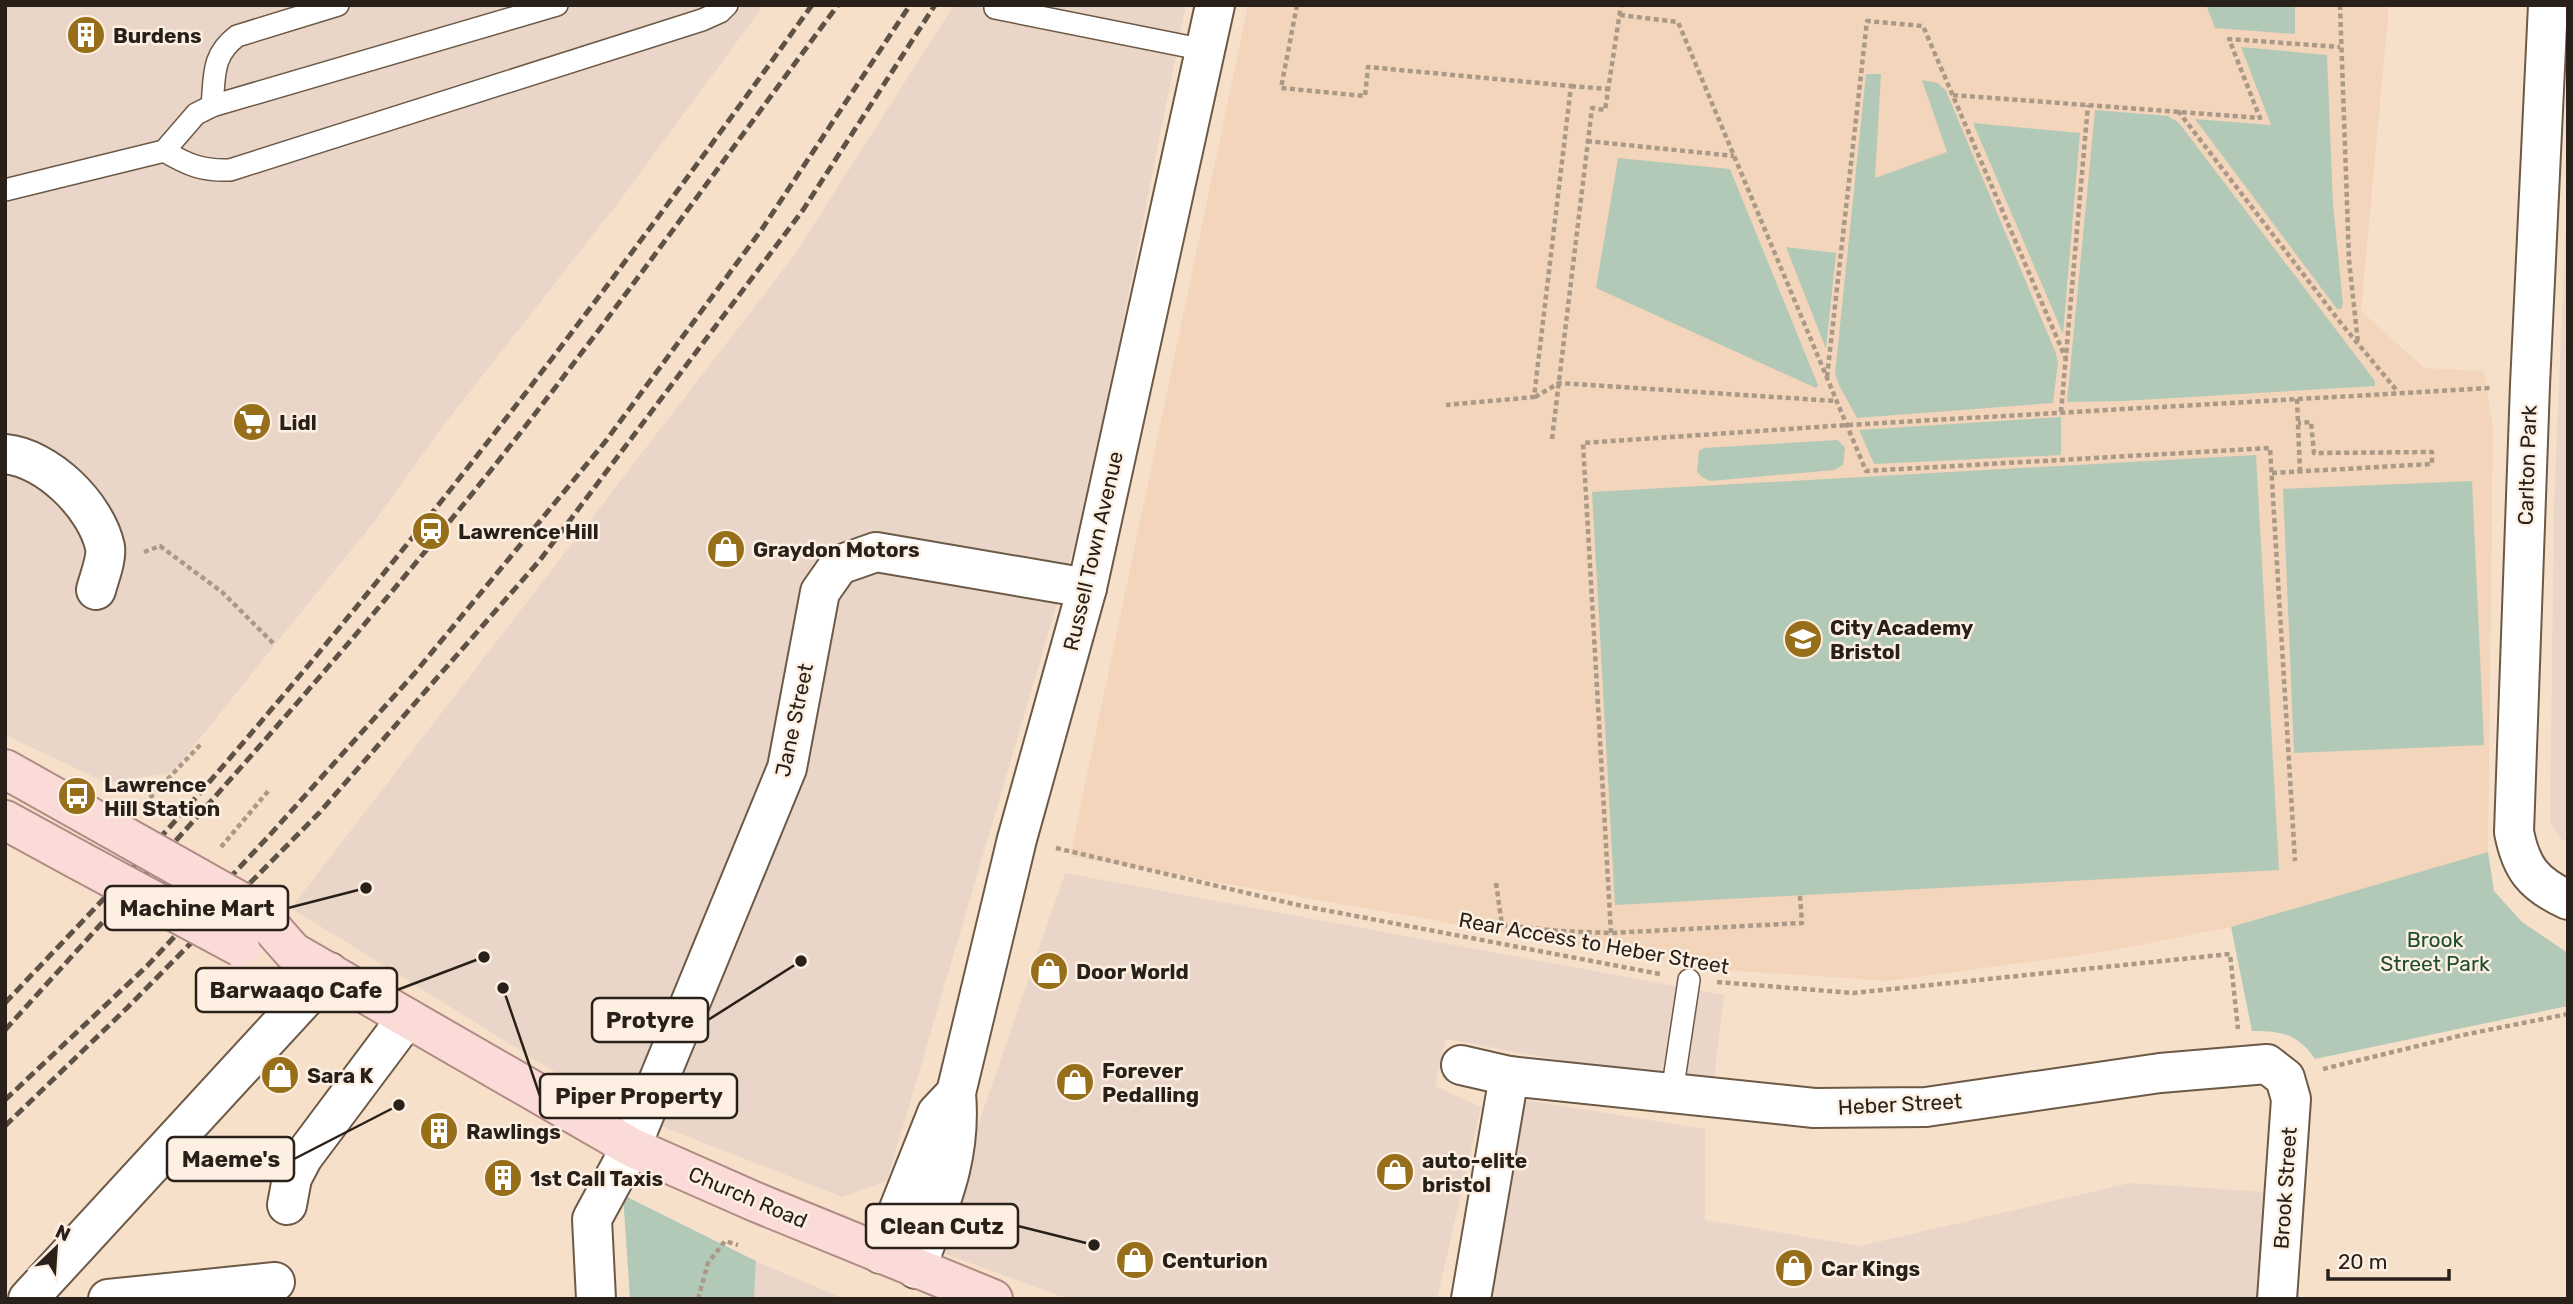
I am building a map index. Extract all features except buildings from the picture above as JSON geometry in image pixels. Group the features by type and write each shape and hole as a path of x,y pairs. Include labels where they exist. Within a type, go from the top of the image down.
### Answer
{"main road":[{"path":"5,769 123,820"},
{"name":"Church Road","path":"5,820 240,947 293,952"},
{"name":"Church Road","path":"123,820 257,911 293,952 631,1147 916,1269 993,1299"}],"street":[{"name":"Russell Town Avenue","path":"916,1269 952,1171 959,1121 956,1094 1017,839 1087,588 1215,5"},
{"name":"Carlton Park","path":"2548,5 2530,385 2514,832 2518,854 2530,876 2568,900"},
{"path":"5,454 42,468 82,499 106,549 96,590"},
{"name":"Jane Street","path":"596,1299 592,1219 631,1147 787,768 820,592 839,565 876,552 1087,588"},
{"path":"28,1299 329,972"},
{"path":"287,1205 292,1178 303,1157 407,1018"},
{"name":"Heber Street","path":"1461,1065 1509,1076 1814,1108 1926,1107 2160,1073 2242,1065 2267,1064 2285,1078"},
{"path":"1471,1299 1509,1076"},
{"name":"Brook Street","path":"2277,1299 2291,1099 2285,1078"},
{"name":"Russell Town Avenue","path":"881,1254 937,1113 956,1094"},
{"path":"108,1299 275,1282"}],"lane":[{"path":"212,106 216,64 223,47 237,36 338,5"},
{"path":"5,190 164,151 196,114 212,106 557,5"},
{"path":"164,151 186,164 207,171 230,170 702,19 720,12 727,5"},
{"path":"995,8 1205,50"},
{"path":"1672,1093 1689,980"}],"path":[{"path":"1297,5 1281,88 1365,96 1368,67 1609,89"},
{"path":"1552,439 1592,108 1605,110 1621,5"},
{"path":"2340,5 2349,260 2358,344"},
{"path":"1620,15 1678,22 1866,471 2270,448 2294,861"},
{"path":"1827,378 1867,21 1923,26 2066,359"},
{"path":"1953,95 2260,118 2229,39 2340,47"},
{"path":"1534,397 1571,86"},
{"path":"2061,412 2088,105"},
{"path":"2178,111 2399,393"},
{"path":"1587,141 1734,156"},
{"path":"1447,405 1534,397 1559,383 1836,401"},
{"path":"1611,933 1583,443 2489,388"},
{"path":"2297,399 2300,472"},
{"path":"2272,473 2432,464 2432,452 2314,453 2311,422 2298,423"},
{"path":"106,549 132,556 160,546 222,592 275,645"},
{"path":"123,820 201,744"},
{"path":"214,855 270,789"},
{"name":"Rear Access to Heber Street","path":"1017,839 1298,905 1689,980 1853,993 2230,954 2242,1065"},
{"path":"1496,883 1502,925 1560,931 1611,933 1802,923 1800,896"},
{"path":"2285,1078 2463,1035 2568,1014"},
{"path":"698,1299 708,1263 725,1241 738,1245"}],"shaded area":[{"path":"5,5 764,5 618,203 443,426 377,518 181,762 169,773 107,783 5,735"},
{"path":"954,5 1186,5 1088,498 887,1181 842,1197 610,1106 291,908 793,257"},
{"name":"City Academy Bristol","path":"1248,5 2389,5 2361,311 2424,368 2484,371 2493,427 2488,852 2231,927 2110,951 1888,981 1710,969 1070,856"},
{"path":"2566,222 2568,841 2562,840 2550,822 2554,502"},
{"path":"1065,873 1724,995 1713,1089 1446,1039 1435,1086 1481,1107 1437,1299 1068,1299 935,1250"},
{"path":"1525,1100 1705,1129 1705,1220 1860,1246 2130,1183 2266,1192 2257,1299 1491,1299"},
{"path":"756,1261 788,1275 845,1299 754,1299"}],"green space":[{"path":"2206,5 2295,5 2295,34 2215,28"},
{"path":"2241,47 2327,55 2333,204 2343,304 2341,309 2337,309 2195,119 2271,125"},
{"path":"1866,74 1881,74 1875,178 1947,152 1922,80 1938,83 1946,91 2055,351 2058,362 2053,403 1857,418 1835,374"},
{"path":"2095,110 2168,116 2179,123 2375,381 2375,386 2067,402"},
{"path":"1973,123 2080,133 2063,334"},
{"path":"1618,158 1730,169 1818,385 1816,388 1596,288"},
{"path":"1786,247 1836,253 1826,349"},
{"path":"2061,417 2061,455 1874,464 1859,430"},
{"path":"1838,440 1845,448 1843,465 1834,470 1710,481 1697,472 1699,451 1704,448"},
{"path":"2256,455 2279,870 1615,905 1592,492"},
{"path":"2472,481 2484,745 2294,753 2283,489"},
{"name":"Brook Street Park","path":"2488,852 2494,891 2522,922 2568,953 2568,1006 2315,1059 2296,1039 2281,1033 2252,1031 2231,927"},
{"path":"623,1195 756,1261 754,1299 630,1299"}],"railway":[{"path":"5,1003 186,809 368,592 595,302 812,5"},
{"path":"5,1030 295,705 463,505 607,320 838,5"},
{"path":"5,1100 147,966 268,837 414,674 605,442 762,229 910,5"},
{"path":"5,1126 127,1008 319,813 540,560 803,210 935,5"}],"place":[{"name":"Burdens","path":"86,35"},
{"name":"Lidl","path":"252,422"},
{"name":"Lawrence Hill","path":"431,531"},
{"name":"Graydon Motors","path":"726,549"},
{"name":"City Academy Bristol","path":"1803,639"},
{"name":"Lawrence Hill Station","path":"77,796"},
{"name":"Machine Mart","path":"366,888"},
{"name":"Barwaaqo Cafe","path":"484,957"},
{"name":"Protyre","path":"801,961"},
{"name":"Door World","path":"1049,971"},
{"name":"Piper Property","path":"503,988"},
{"name":"Sara K","path":"280,1075"},
{"name":"Forever Pedalling","path":"1075,1082"},
{"name":"Maeme's","path":"399,1105"},
{"name":"Rawlings","path":"439,1131"},
{"name":"auto-elite bristol","path":"1395,1172"},
{"name":"1st Call Taxis","path":"503,1178"},
{"name":"Clean Cutz","path":"1094,1245"},
{"name":"Centurion","path":"1135,1260"},
{"name":"Car Kings","path":"1794,1268"}]}
